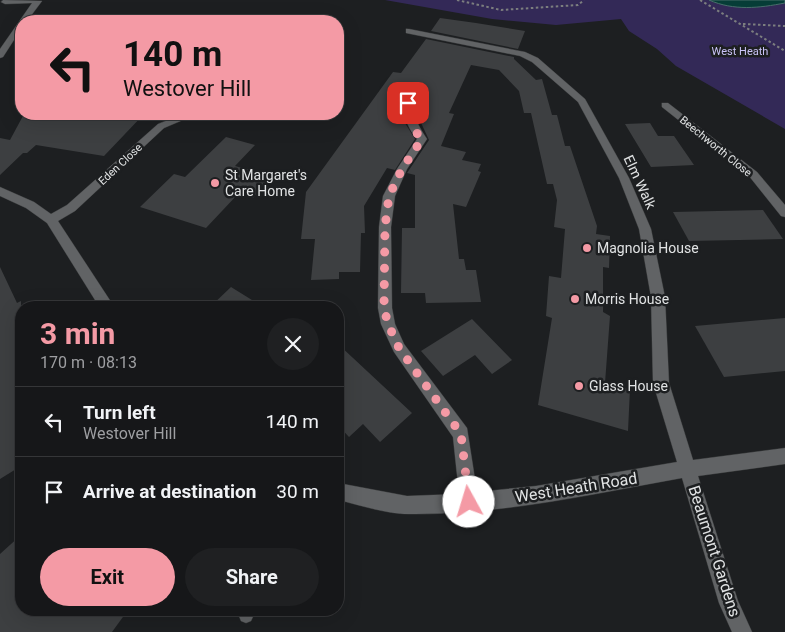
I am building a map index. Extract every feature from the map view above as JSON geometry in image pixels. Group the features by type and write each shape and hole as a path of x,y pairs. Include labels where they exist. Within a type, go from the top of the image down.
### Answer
{"street":[{"path":"6,0 5,2 38,0"},
{"path":"28,15 38,0"},
{"name":"Elm Walk","path":"409,31 522,54 535,60 582,101 624,178 645,229 658,296 661,383 688,469"},
{"path":"0,55 15,33"},
{"path":"412,93 408,103 411,121 415,131 422,139 402,169 389,196 385,227 384,308 388,324 399,348 461,434 469,502"},
{"name":"Beechworth Close","path":"665,105 753,174 785,213"},
{"name":"Eden Close","path":"51,220 72,208 161,126 176,120"},
{"path":"0,191 30,205 51,220 103,301"},
{"name":"West Heath Road","path":"344,493 407,505 469,502 536,495 688,469 785,456"},
{"name":"Beaumont Gardens","path":"688,469 729,603 742,632"}],"path":[{"path":"457,0 501,10 515,10 578,5 584,0"},
{"path":"700,0 785,51"},
{"path":"740,23 785,26"}],"green space":[{"name":"West Heath","path":"385,0 709,0 727,5 747,7 785,3 785,129 676,66 657,49 629,31 621,19 556,25 492,19"}],"shaded area":[{"path":"709,0 785,0 785,3 747,8 728,6"}],"building":[{"path":"440,18 525,31 518,49 431,31"},
{"path":"426,39 514,57 536,80 542,79 552,115 557,115 565,146 570,146 597,226 596,234 610,236 609,268 603,267 603,312 610,316 605,383 630,389 628,431 538,405 552,318 546,316 549,276 561,278 565,229 554,227 557,200 553,184 547,184 531,113 524,113 519,91 499,70 471,65 449,113 454,114 441,146 466,152 462,160 481,164 478,171 481,172 466,207 453,204 459,259 464,259 466,270 476,270 481,302 426,303 425,293 401,293 402,228 415,228 415,175 407,173 429,140 416,112 419,92 413,88 407,90 403,110 405,123 415,139 395,170 387,168 364,206 365,233 361,233 360,272 339,272 339,279 311,280 315,239 301,239 306,192 393,72 401,73"},
{"path":"21,120 138,120 104,156 36,145 27,153 23,153 0,175 0,138 10,140"},
{"path":"650,123 658,136 674,136 694,165 651,167 625,124"},
{"name":"St Margaret's Care Home","path":"226,137 255,145 235,166 271,176 253,198 238,194 206,228 140,207 174,174 185,177"},
{"path":"763,210 783,239 689,241 673,212"},
{"path":"0,267 16,301 15,470 0,479"},
{"path":"231,287 254,301 216,301"},
{"path":"785,318 785,371 724,377 695,326"},
{"path":"472,319 512,360 492,374 475,355 443,376 421,351"},
{"path":"344,350 412,413 380,442 363,424 349,437 344,432"},
{"path":"15,540 15,616 124,616 112,632 0,632 0,554"}],"place":[{"name":"St Margaret's Care Home","path":"215,183"},
{"name":"Magnolia House","path":"587,248"},
{"name":"Morris House","path":"575,299"},
{"name":"Glass House","path":"579,386"}],"route":[{"path":"408,103 411,121 415,131 422,139 402,169 389,196 385,227 384,308 388,324 399,348 461,434 469,502"}]}
